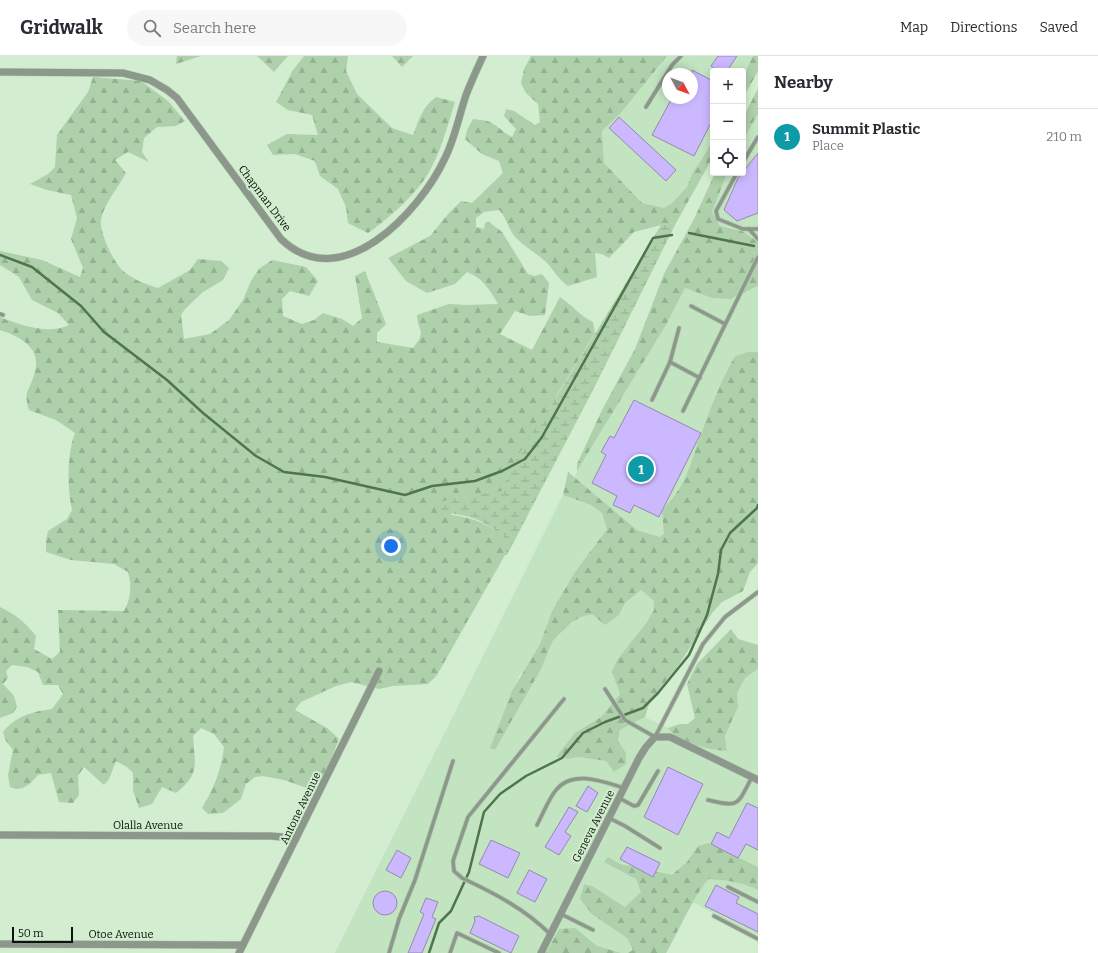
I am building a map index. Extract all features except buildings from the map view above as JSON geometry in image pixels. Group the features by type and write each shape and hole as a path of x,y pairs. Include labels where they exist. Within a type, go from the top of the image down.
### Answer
{"street":[{"name":"Chapman Drive","path":"0,72 123,73 137,76 162,86 185,108 281,239 296,251 309,256 328,259 351,254 370,245 399,220 421,197 445,158 455,133 466,94 483,56"},
{"name":"Antone Avenue","path":"239,953 379,671"},
{"path":"655,737 670,737 682,742 755,779"},
{"name":"Geneva Avenue","path":"541,953 624,788 646,747 655,737"},
{"name":"Olalla Avenue","path":"0,835 270,836 296,838"},
{"name":"Otoe Avenue","path":"0,944 242,945"}],"lane":[{"path":"646,107 672,65 681,56"},
{"path":"746,157 758,137"},
{"path":"735,176 716,211 718,219 743,229 758,229"},
{"path":"749,229 758,238"},
{"path":"684,411 758,257"},
{"path":"691,306 725,324"},
{"path":"652,400 670,362 678,328"},
{"path":"670,362 700,378"},
{"path":"605,689 625,720 655,737 703,644 725,617 758,592"},
{"path":"550,934 538,922 519,908 462,878 454,871 453,861 468,817 564,699"},
{"path":"389,953 399,919 414,880 453,761"},
{"path":"619,798 634,806 638,805 658,771"},
{"path":"537,825 555,791 569,781 592,779 624,788"},
{"path":"708,800 730,805 736,802 755,779"},
{"path":"609,818 625,826 660,848"},
{"path":"728,887 758,902"},
{"path":"561,914 593,930"},
{"path":"714,916 758,939"},
{"path":"450,953 456,933 499,953"}],"shaded area":[{"path":"667,56 753,56 746,71 746,68 710,68 710,146 692,174 687,187 671,204 664,208 642,203 604,163 602,131 620,114"},
{"path":"758,114 758,242 734,228 720,226 711,212 726,176 746,176 746,135"},
{"path":"758,286 758,352 748,352 735,356 723,379 691,465 682,484 662,511 665,534 660,537 637,530 574,478 577,471 666,325 685,288 712,298 730,299"},
{"path":"563,495 591,505 602,513 607,528 575,572 552,611 540,644 528,666 519,676 490,748 495,749 541,669 553,640 563,628 583,616 619,615 625,603 641,590 654,601 654,610 647,622 617,660 612,672 620,694 601,717 575,733 568,759 578,757 606,761 614,772 626,753 618,741 620,730 645,717 668,728 671,733 700,746 727,751 725,736 738,707 736,693 745,678 758,669 758,939 693,902 666,953 335,953"}],"green space":[{"path":"177,56 201,56 176,64"},
{"path":"257,56 288,56 274,72"},
{"path":"304,56 348,56 346,71 357,94 392,128 413,135 424,109 436,97 455,102 439,150 421,185 399,208 368,233 348,223 346,207 338,189 320,176 315,161 295,154 273,155 267,145 287,134 318,135 312,115 288,110 276,102 293,70"},
{"path":"392,56 413,56 402,67"},
{"path":"531,56 667,56 620,114 602,131 604,163 642,203 664,208 671,204 687,187 692,174 710,146 710,162 676,223 634,232 609,258 602,254 595,253 597,277 568,286 545,261 516,238 499,210 484,212 476,218 476,227 484,229 485,223 489,222 502,232 528,274 534,276 542,274 549,283 545,315 530,316 515,311 500,334 532,350 560,297 584,317 593,322 595,333 518,456 510,470 502,492 453,498 451,515 468,518 482,523 509,540 505,555 437,675 428,684 393,686 379,689 351,682 336,686 301,702 295,710 327,728 339,739 328,767 315,791 284,780 263,776 255,777 246,784 241,799 223,813 208,814 202,808 216,779 221,764 224,747 214,734 201,728 193,736 195,762 189,780 176,793 162,787 152,804 139,808 133,791 133,773 127,767 116,761 109,779 104,785 84,767 78,776 79,795 73,803 59,802 51,773 38,775 26,787 19,789 10,787 8,775 13,750 6,741 3,732 19,718 52,709 63,694 58,685 43,685 38,672 27,667 12,665 6,671 8,678 3,684 14,696 17,707 13,713 0,718 0,607 20,619 36,636 34,649 52,659 60,652 58,610 124,611 130,592 128,572 114,564 71,560 46,552 48,531 67,519 72,510 69,492 69,461 72,441 75,433 56,420 29,410 27,404 27,392 34,375 36,358 29,345 23,340 0,330 0,317 34,328 52,329 69,325 58,313 32,300 19,277 0,265 0,251 42,260 80,277 83,268 71,239 77,218 71,195 47,190 30,184 48,174 55,167 57,135 88,92 93,77 141,81 168,101 185,121 176,126 157,127 144,138 142,152 149,162 128,152 115,160 126,173 105,207 101,219 104,238 118,266 134,279 144,283 158,288 190,270 198,259 221,261 229,268 223,280 203,292 185,309 181,315 184,339 210,334 229,320 243,300 251,281 259,269 272,260 306,267 318,281 309,296 290,291 282,299 283,316 302,324 314,320 323,313 342,319 353,326 362,318 355,276 365,271 386,324 377,333 377,342 413,348 421,335 417,315 449,304 498,304 488,289 473,274 467,272 455,284 427,293 406,281 388,258 430,236 461,201 472,203 503,173 499,161 482,154 465,139 467,130 473,119 491,122 512,137 516,129 504,116 506,109 514,111 535,125 540,122 538,104 526,93 521,83 524,69"},
{"path":"753,56 758,56 758,71 746,93 746,71"},
{"path":"758,88 758,114 746,135 746,112"},
{"path":"714,176 726,176 712,212 720,226 742,231 758,242 758,286 730,299 712,298 685,288 666,325 577,471 577,464 602,410 635,349 664,274 694,219"},
{"path":"676,223 594,388 507,555 505,555 508,540 478,520 439,509 441,502 453,498 502,491 506,479 519,454 571,373 661,225"},
{"path":"748,352 758,352 758,563 750,572 743,591 722,602 712,613 680,663 650,701 645,717 620,730 618,741 626,753 626,764 614,772 606,761 578,757 568,759 556,757 575,733 601,717 620,694 612,672 617,660 647,622 654,610 654,601 641,590 625,603 619,615 605,625 593,615 583,616 572,622 553,640 541,669 495,750 490,748 512,691 540,644 552,611 575,572 607,529 602,513 591,505 563,495 568,472 637,530 660,537 664,534 662,511 682,484 710,410 726,374 735,356"},
{"path":"731,629 738,639 758,645 758,669 745,678 737,693 738,707 725,736 727,751 712,749 686,742 672,733 668,728 680,724 688,724 695,718 687,684 697,664"},
{"path":"708,843 758,867 758,890 734,882 708,879 691,905 666,953 628,953 633,950 627,938 592,914 580,899 584,884 592,886 625,907 641,892 636,879 604,862 608,857 620,864 672,875 687,862 698,846"},
{"path":"575,928 597,946 621,953 546,953 559,929"}],"waterway":[{"path":"689,233 754,246"},
{"path":"0,255 32,267 81,306 104,332 167,380 203,413 256,456 284,472 325,477 405,495 432,486 475,481 502,471 525,459 542,437 653,238 672,235"},
{"path":"429,953 439,923 451,911 469,872 484,812 500,794 526,776 562,758 583,733 605,722 643,708 658,693 689,655 707,615 718,574 721,550 730,533 757,508 758,505"}],"place":[{"name":"Summit Plastic","path":"641,469"}]}
